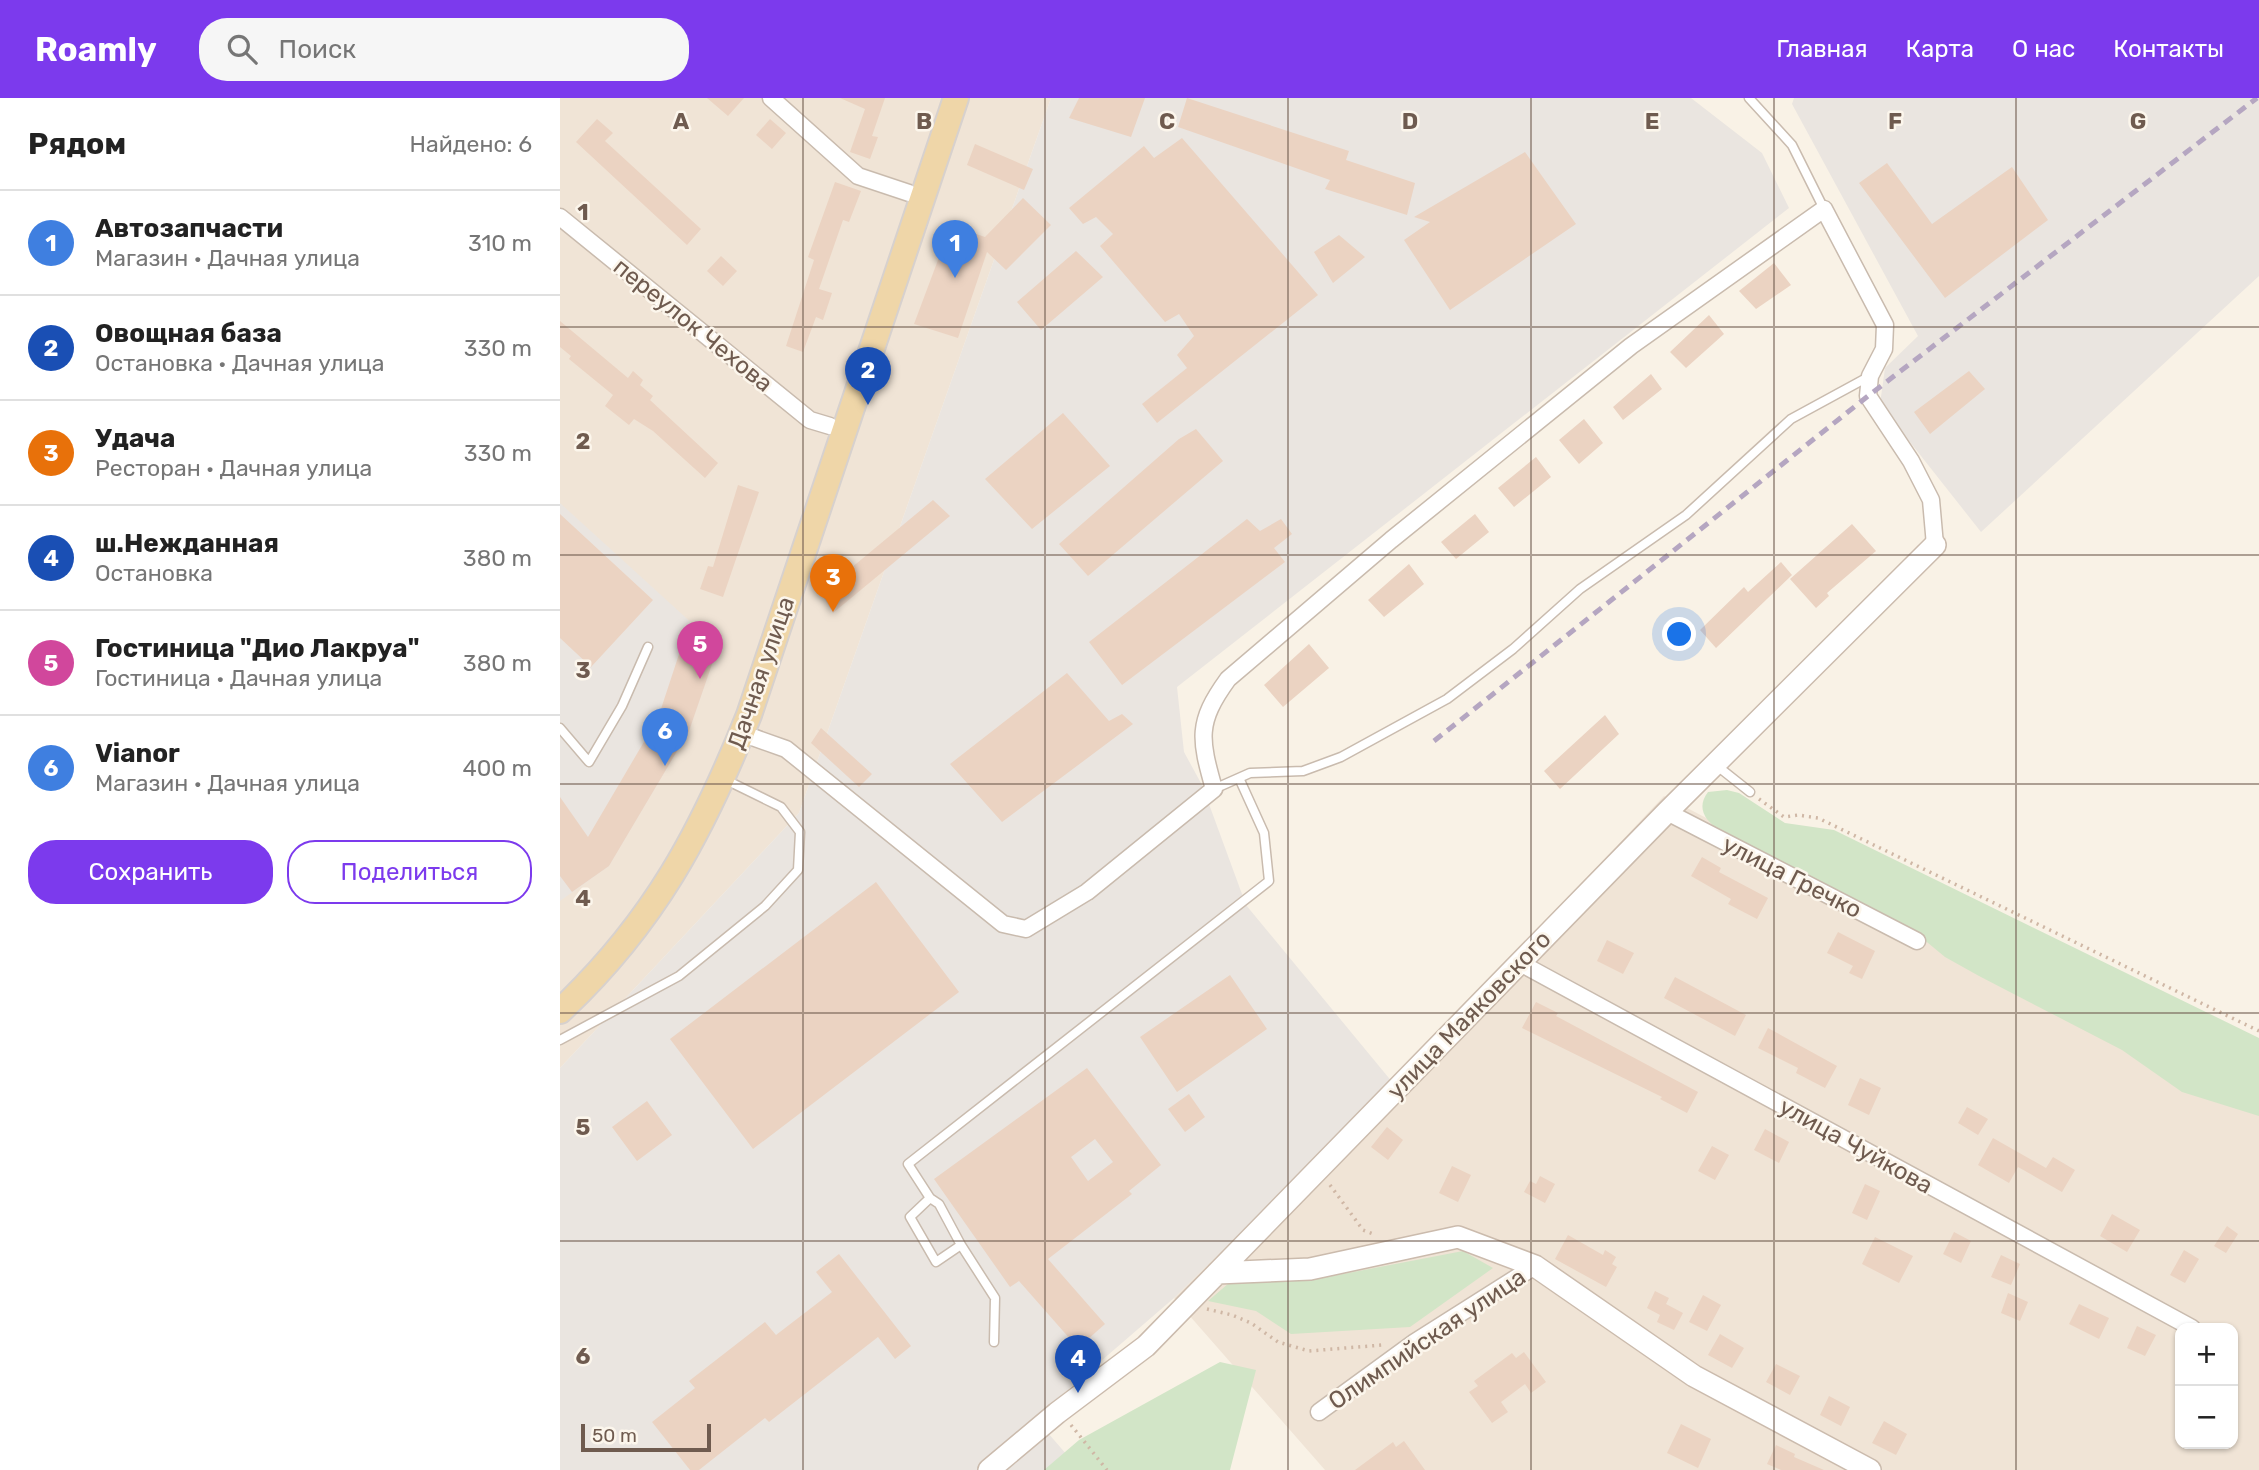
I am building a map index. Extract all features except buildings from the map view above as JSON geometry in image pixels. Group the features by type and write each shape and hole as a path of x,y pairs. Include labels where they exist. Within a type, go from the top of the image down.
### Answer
{"main road":[{"name":"Дачная улица","path":"916,196 941,98"},
{"name":"Дачная улица","path":"560,1010 625,942 661,895 689,849 723,779 735,731 836,429 916,196 956,98"},
{"name":"Дачная улица","path":"560,991 614,933 650,884 735,731"}],"street":[{"path":"771,98 858,176 916,196"},
{"path":"735,731 786,749 1003,924 1026,929 1087,892 1214,789 1202,744 1209,705 1228,679 1391,540 1631,346 1824,209 1885,325 1884,349 1870,376 1868,396 1911,461 1931,500 1935,545"},
{"name":"переулок Чехова","path":"560,217 810,420 836,429"},
{"name":"улица Маяковского","path":"989,1470 1057,1413 1146,1346 1667,812 1935,545"},
{"name":"улица Гречко","path":"1667,812 1917,941"},
{"name":"улица Чуйкова","path":"1520,963 2183,1323"},
{"name":"Олимпийская улица","path":"1217,1273 1310,1269 1458,1237 1535,1266 1694,1376 1870,1470"},
{"name":"Олимпийская улица","path":"1319,1412 1415,1342 1535,1266"}],"lane":[{"path":"1749,98 1792,145 1824,209"},
{"path":"1214,789 1250,773 1303,771 1341,757 1447,699 1513,649 1580,589 1686,515 1791,419 1870,376"},
{"path":"560,728 589,762 622,706 648,647"},
{"path":"1715,764 1750,792"},
{"path":"994,1342 995,1298 939,1204 930,1198 908,1164 1269,881 1264,833 1239,778"},
{"path":"560,1040 679,976 765,906 798,870 800,832 781,807 723,779"},
{"path":"930,1198 910,1217 936,1262 961,1245"}],"path":[{"path":"1750,792 1784,817 1798,815 1818,818 2259,1031"},
{"path":"1319,1169 1341,1204 1363,1230 1404,1248"},
{"path":"1186,1305 1231,1315 1251,1323 1278,1342 1309,1351 1415,1342"},
{"path":"1057,1413 1068,1422 1107,1470"}],"shaded area":[{"path":"560,98 1051,98 799,813 560,1068"},
{"path":"1051,98 1691,98 1762,153 1789,208 1177,687 1184,752 1202,785 1246,905 1393,1083 1174,1298 1035,1418 1080,1470 560,1470 560,1068 799,813"},
{"path":"1794,98 2259,98 2259,276 1981,532 1880,404 1885,368 1918,336 1792,104"},
{"path":"560,503 718,647 689,731 609,866 560,901"},
{"path":"1664,796 1924,931 2259,1096 2259,1470 1325,1470 1174,1298 1393,1083"}],"green space":[{"path":"1727,790 1739,793 1785,823 1834,830 2259,1038 2259,1116 2182,1092 2122,1050 1979,976 1945,957 1922,938 1719,830 1706,818 1704,798 1708,792"},
{"path":"1463,1251 1493,1268 1410,1327 1291,1334 1256,1311 1208,1301 1229,1283 1317,1279"},
{"path":"1220,1362 1256,1370 1230,1470 1044,1470 1079,1440"}],"railway":[{"path":"1434,741 1868,396 2257,98"}],"place":[{"name":"Автозапчасти","path":"955,278"},
{"name":"Овощная база","path":"868,405"},
{"name":"Удача","path":"833,612"},
{"name":"Гостиница \"Дио Лакруа\"","path":"700,679"},
{"name":"Vianor","path":"665,766"},
{"name":"ш.Нежданная","path":"1078,1393"}]}
